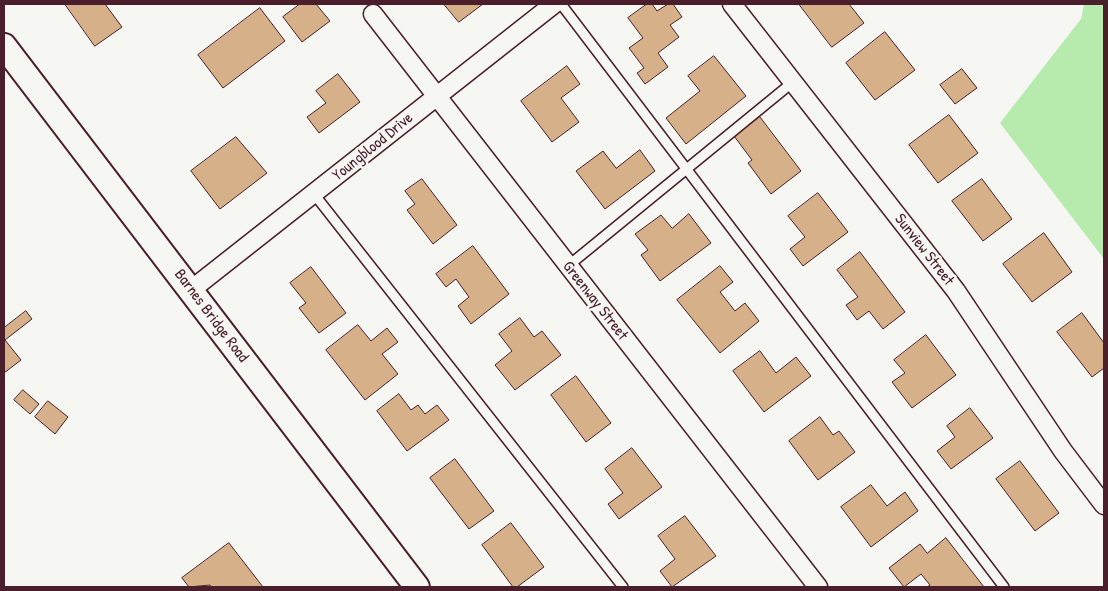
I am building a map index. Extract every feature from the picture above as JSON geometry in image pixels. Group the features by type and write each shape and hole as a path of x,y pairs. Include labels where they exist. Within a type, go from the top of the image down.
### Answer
{"street":[{"name":"Youngblood Drive","path":"191,290 554,4"},
{"name":"Sunview Street","path":"732,4 956,291 1063,451 1104,505"},
{"name":"Greenway Street","path":"374,14 818,587"},
{"name":"Barnes Bridge Road","path":"4,46 417,587"}],"lane":[{"path":"562,4 1004,587"},
{"path":"568,266 793,82"},
{"path":"314,194 623,587"}],"green space":[{"path":"1084,4 1104,4 1104,259 1000,123 1081,19"}],"building":[{"path":"65,4 105,4 122,27 95,46"},
{"path":"300,4 316,4 330,21 302,42 283,17"},
{"path":"444,4 483,4 459,22"},
{"path":"647,4 652,4 657,11 668,4 673,4 682,17 670,25 679,37 658,53 668,67 645,84 637,73 644,68 629,48 643,38 628,18"},
{"path":"799,4 849,4 864,23 832,47"},
{"path":"260,8 285,41 223,88 198,55"},
{"path":"885,32 915,70 875,100 846,63"},
{"path":"714,56 746,96 686,144 666,118 700,91 688,76"},
{"path":"567,66 580,84 561,98 579,122 552,142 521,101"},
{"path":"962,69 977,88 955,104 940,85"},
{"path":"338,74 360,102 319,133 307,117 326,103 316,91"},
{"path":"949,115 978,153 938,183 909,145"},
{"path":"760,117 801,171 771,194 748,163 752,160 734,136"},
{"path":"236,137 267,173 220,209 191,171"},
{"path":"640,150 655,171 605,209 576,171 603,151 616,168"},
{"path":"422,179 457,225 433,244 407,210 415,204 405,191"},
{"path":"982,179 1012,219 983,241 952,201"},
{"path":"818,193 848,232 803,266 790,249 805,237 788,216"},
{"path":"689,214 711,243 660,281 641,255 648,250 635,234 661,215 672,228"},
{"path":"1044,233 1072,272 1032,302 1003,264"},
{"path":"473,246 509,294 471,324 458,306 469,297 456,279 446,287 436,274"},
{"path":"860,252 905,312 883,329 869,311 857,320 846,305 858,297 837,270"},
{"path":"720,266 733,282 720,292 735,311 745,303 759,321 720,353 677,300"},
{"path":"311,267 346,313 319,333 299,308 306,303 290,283"},
{"path":"26,311 32,319 5,340 21,360 4,373 4,328"},
{"path":"1082,313 1104,343 1104,368 1092,377 1057,332"},
{"path":"520,318 534,337 542,331 561,355 515,390 495,365 512,351 499,334"},
{"path":"358,325 371,341 387,328 398,342 382,354 398,374 365,400 326,350"},
{"path":"926,335 956,375 912,408 892,382 905,373 894,360"},
{"path":"760,351 776,373 796,357 811,376 764,412 733,371"},
{"path":"576,376 611,423 586,442 551,395"},
{"path":"23,390 39,404 30,414 14,400"},
{"path":"399,394 411,410 418,405 425,414 437,405 449,420 407,451 377,411"},
{"path":"48,401 68,417 55,434 35,417"},
{"path":"970,408 993,438 951,469 937,451 955,437 947,426"},
{"path":"820,417 833,435 839,431 855,452 818,480 789,441"},
{"path":"632,448 662,487 619,519 608,504 623,493 605,469"},
{"path":"455,459 494,511 469,529 430,478"},
{"path":"1020,461 1059,513 1035,531 996,479"},
{"path":"871,485 887,506 905,492 918,511 871,547 841,507"},
{"path":"685,516 716,556 672,587 660,571 675,559 658,536"},
{"path":"511,523 544,567 517,587 513,587 482,545"},
{"path":"946,538 984,587 927,587 930,585 921,574 904,587 889,568 920,544 927,553"},
{"path":"229,543 263,587 211,587 210,585 189,587 182,578"}]}
